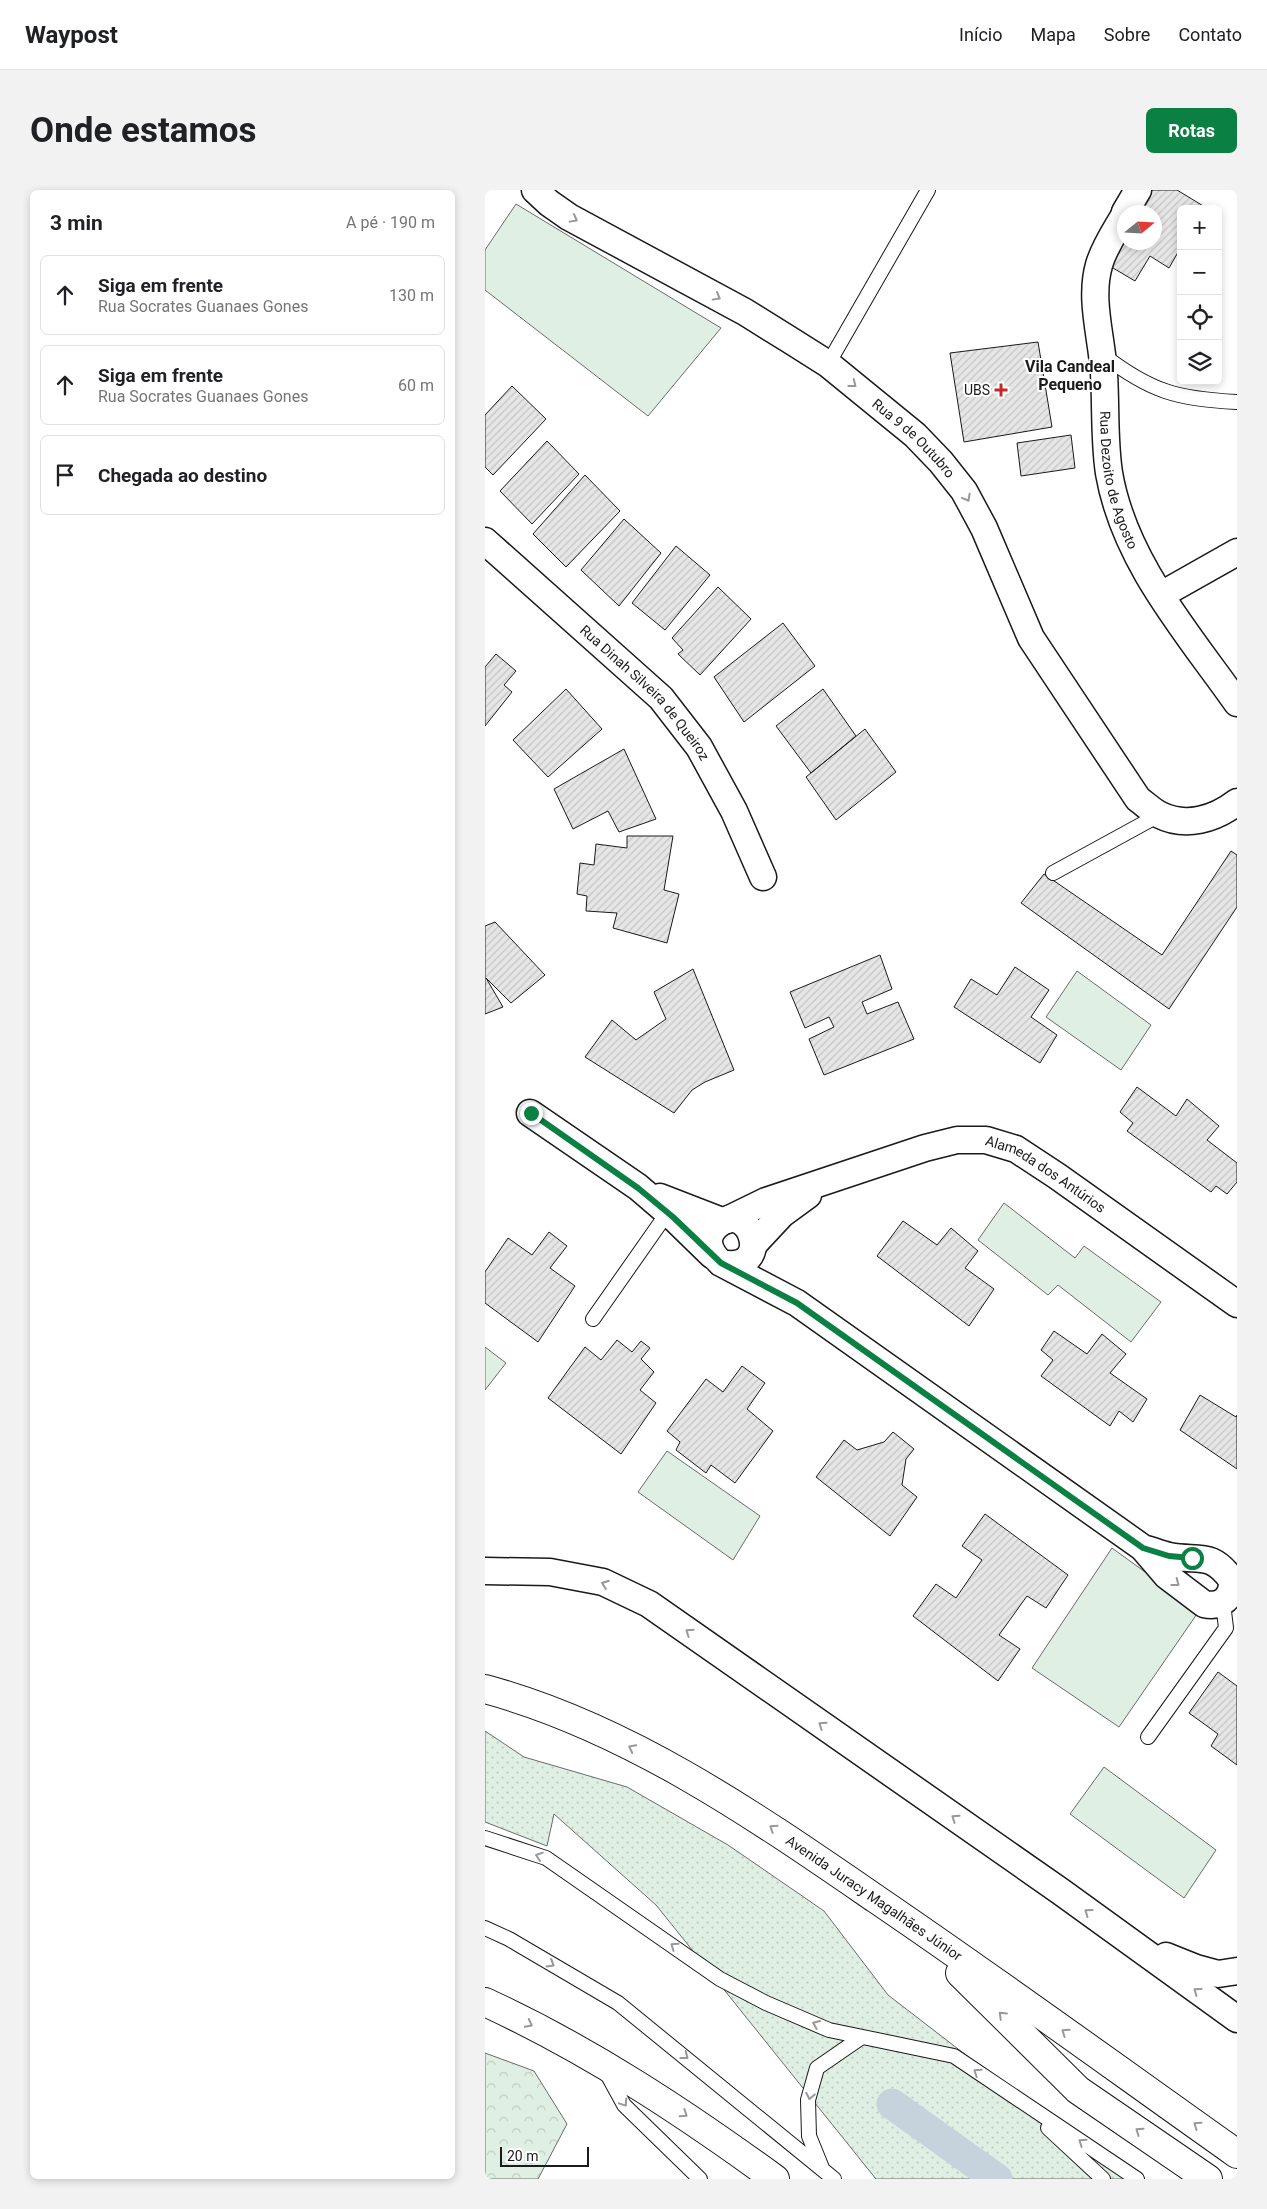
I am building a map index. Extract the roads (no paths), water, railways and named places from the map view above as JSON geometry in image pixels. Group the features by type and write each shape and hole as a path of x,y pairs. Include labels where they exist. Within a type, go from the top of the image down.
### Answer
{"main road":[{"name":"Avenida Juracy Magalhães Júnior","path":"485,1689 565,1716 631,1747 701,1785 766,1824 914,1925 1237,2154"},
{"path":"914,1925 992,2006 1078,2090 1207,2179"},
{"path":"485,2002 600,2060 659,2097 775,2179"}],"street":[{"name":"Rua 9 de Outubro","path":"535,190 569,217 745,312 828,364 915,434 964,491 984,528 1031,638 1121,776 1138,799 1159,815"},
{"name":"Rua Dezoito de Agosto","path":"1130,205 1138,190"},
{"name":"Rua Dezoito de Agosto","path":"1117,229 1099,264 1095,290 1102,355 1109,473 1120,510 1136,552 1161,595 1237,703"},
{"name":"Rua Dinah Silveira de Queiroz","path":"485,541 661,698 699,747 734,811 763,877"},
{"path":"1161,595 1237,552"},
{"path":"1159,815 1173,820 1190,821 1207,819 1233,811"},
{"path":"531,1113 638,1188 668,1212 717,1259 797,1303 1143,1548 1167,1576 1204,1604 1211,1606 1223,1602 1230,1593 1232,1580 1227,1573 1207,1558 1169,1556 1143,1548"},
{"name":"Alameda dos Antúrios","path":"725,1221 766,1202 925,1148 957,1140 986,1140 1016,1149 1237,1304"},
{"name":"Alameda dos Antúrios","path":"753,1246 781,1214 829,1181"},
{"path":"638,1188 725,1221"},
{"path":"737,1220 746,1226 752,1234 753,1246 749,1257 740,1263 731,1265 717,1259 709,1246 709,1236 714,1227 725,1221 737,1220"},
{"path":"753,1246 770,1274 797,1303"},
{"path":"485,1572 550,1572 603,1582 649,1604 1128,1940 1237,2019"},
{"path":"1128,1940 1196,1968 1218,1974 1237,1971"}],"lane":[{"path":"828,364 928,190"},
{"path":"1102,355 1127,373 1158,390 1191,399 1237,402"},
{"path":"1053,873 1159,815"},
{"path":"593,1319 668,1212"},
{"path":"1149,1737 1226,1628 1223,1602"},
{"path":"485,1838 546,1858 720,1979 766,2003 829,2030 954,2056 1137,2179"},
{"path":"485,1928 509,1938 618,2003 829,2175"},
{"path":"829,2175 809,2136 809,2100 817,2068 862,2037"},
{"path":"600,2060 624,2105 700,2179"},
{"path":"1017,2099 1103,2179"}],"waterway":[{"path":"892,2104 997,2179"}],"place":[{"name":"UBS","path":"1001,390"}],"district":[{"name":"Vila Candeal Pequeno","path":"1070,375"}]}
